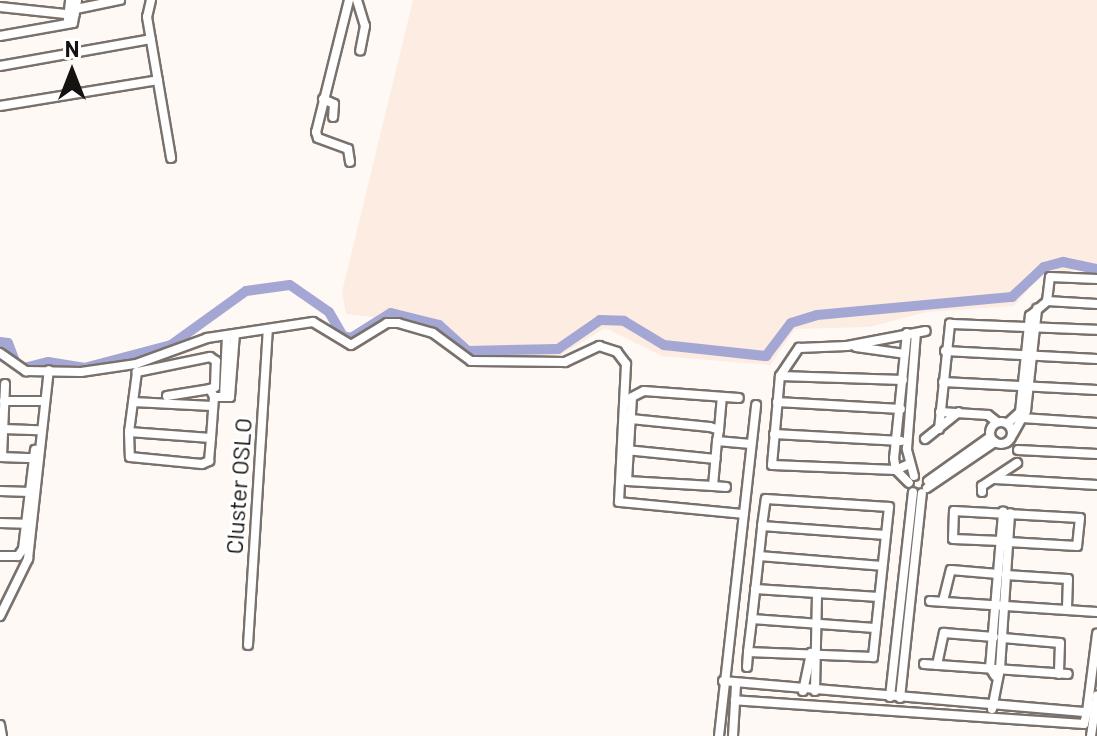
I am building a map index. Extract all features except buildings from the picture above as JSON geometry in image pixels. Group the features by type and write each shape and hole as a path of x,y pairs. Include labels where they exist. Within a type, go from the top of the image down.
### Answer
{"street":[{"path":"0,36 67,25 74,10 70,0"},
{"path":"0,7 74,10 120,0"},
{"path":"151,0 151,39 171,158"},
{"path":"349,0 316,136 348,149 350,162"},
{"path":"357,0 365,26 360,51"},
{"path":"0,66 151,39"},
{"path":"0,106 158,80"},
{"path":"323,99 334,104 333,117"},
{"path":"1047,301 1051,275 1097,279"},
{"path":"1006,443 1021,417 1031,325 1038,308 1047,301 1097,304"},
{"path":"0,353 26,371 136,364 231,335 318,322 351,345 387,323 398,323 433,333 471,361 565,362 595,346 617,352 626,364 619,502 743,514"},
{"path":"939,429 950,324 1097,330"},
{"name":"Cluster OSLO","path":"248,645 268,330"},
{"path":"907,465 896,470 774,465 774,434 780,376 799,348 847,346 916,332"},
{"path":"896,470 901,409 907,394 903,380 909,365 905,354 916,332"},
{"path":"895,698 919,486 907,465 907,394 916,332"},
{"path":"167,396 227,397 231,335"},
{"path":"847,346 905,354"},
{"path":"945,351 1097,359"},
{"path":"210,357 216,361 212,397 209,461 202,464 130,457 129,432 137,372 210,357"},
{"path":"0,616 28,559 49,370"},
{"path":"780,376 903,380"},
{"path":"943,382 1097,390"},
{"path":"5,384 1,457 34,458"},
{"path":"726,487 627,481 626,450 637,392 739,398"},
{"path":"133,402 212,397"},
{"path":"713,486 722,397"},
{"path":"0,556 21,554 42,398 4,401"},
{"path":"777,402 901,409"},
{"path":"719,736 756,405"},
{"path":"940,412 959,412 1008,423 1021,417 1097,423"},
{"path":"925,439 959,412"},
{"path":"631,419 719,430"},
{"path":"919,486 992,440 997,422"},
{"path":"1008,423 1013,434"},
{"path":"3,429 38,430"},
{"path":"129,432 211,438"},
{"path":"774,434 907,441"},
{"path":"992,440 1018,450 1097,454"},
{"path":"717,441 751,444"},
{"path":"626,450 716,459"},
{"path":"1017,480 1018,450"},
{"path":"1017,463 994,480 1097,485"},
{"path":"896,470 919,486"},
{"path":"0,491 30,492"},
{"path":"747,667 748,652 762,526 769,498 883,504 889,509 871,659 748,652"},
{"path":"956,509 1080,518 1077,546 1004,542 951,537 956,509"},
{"path":"992,717 1007,512"},
{"path":"0,523 25,524"},
{"path":"762,526 886,535"},
{"path":"759,556 882,566"},
{"path":"943,601 951,570 1068,579 1067,609"},
{"path":"755,589 879,597"},
{"path":"806,704 815,675 813,657 817,593"},
{"path":"930,601 1097,612"},
{"path":"752,619 875,628"},
{"path":"924,664 995,671 1064,674 1060,643 944,633 937,665"},
{"path":"735,700 1084,724 1097,634"},
{"path":"808,691 805,675 813,657"},
{"path":"805,675 815,675"},
{"path":"723,681 736,685 1087,712"},
{"path":"733,736 736,685"},
{"path":"1091,736 1097,695"},
{"path":"0,725 2,736"}],"shaded area":[{"path":"413,0 1097,0 1097,277 1084,270 1044,271 1014,306 927,312 869,327 795,329 770,365 662,356 605,328 550,362 466,362 409,321 346,314 342,292"}],"waterway":[{"path":"24,368 48,362 84,368 171,345 246,291 290,285 329,312 343,336 351,338 391,313 439,325 468,351 558,349 600,320 624,321 664,345 766,356 791,323 817,315 1012,297 1044,267 1063,262 1097,269"},
{"path":"0,342 8,343 15,361"}]}
